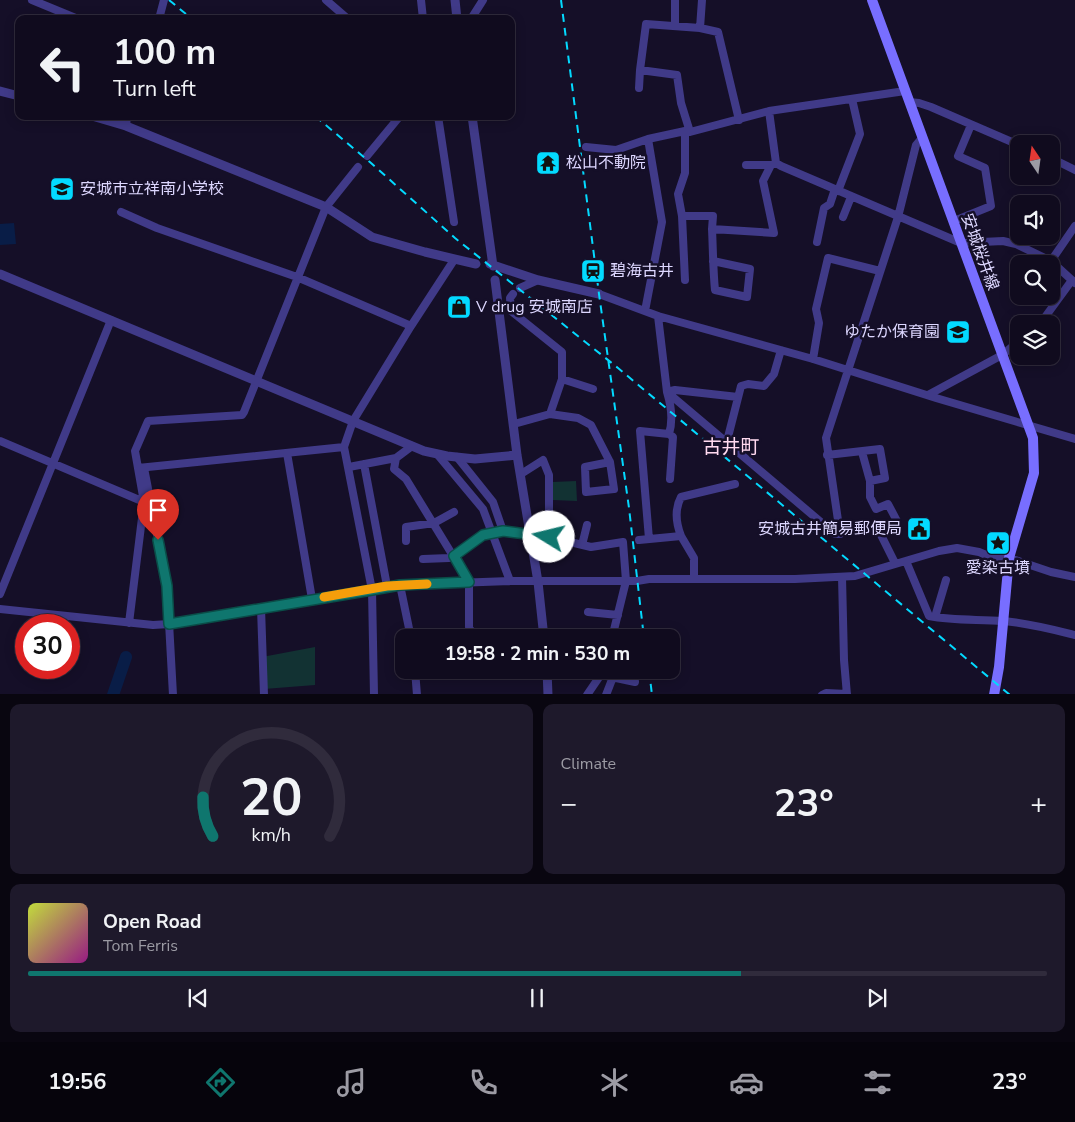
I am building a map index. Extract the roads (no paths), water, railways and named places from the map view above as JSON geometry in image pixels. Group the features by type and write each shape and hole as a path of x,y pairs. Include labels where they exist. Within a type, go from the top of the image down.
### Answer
{"main road":[{"name":"安城桜井線","path":"872,0 1028,426 1034,447 1034,473 1009,558 999,667 994,694"}],"street":[{"path":"32,0 68,15"},
{"path":"160,15 164,0"},
{"path":"326,0 343,15"},
{"path":"421,0 423,15"},
{"path":"455,0 457,15"},
{"path":"474,15 483,0"},
{"path":"675,0 675,26"},
{"path":"700,28 702,0"},
{"path":"639,88 646,24 700,28 718,32 739,120"},
{"path":"640,70 677,75 687,132 685,174 678,194 682,216 685,280"},
{"path":"586,147 616,150 648,139 687,132 770,111 905,91"},
{"path":"0,92 15,95"},
{"path":"817,242 824,208 830,204 837,190 860,134 852,99"},
{"path":"909,102 919,102 1010,141"},
{"path":"712,229 774,233 763,181 773,164 770,111"},
{"path":"367,156 397,120"},
{"path":"439,120 454,222"},
{"path":"473,120 492,264 538,280 599,294 658,316 813,359 1075,439"},
{"path":"127,121 326,207 372,237 454,260 476,264"},
{"path":"954,222 991,206 985,168 958,156 971,125"},
{"path":"667,392 838,535 841,532 827,455 826,438 898,217 916,145 922,138"},
{"path":"645,311 662,222 648,139"},
{"path":"1060,162 1075,170"},
{"path":"746,166 773,164 961,243 1004,241 1016,244 1037,255"},
{"path":"173,694 167,586 141,468 135,451 148,421 242,415 326,207 358,166"},
{"path":"843,217 851,196"},
{"path":"122,212 157,228 297,277 411,326"},
{"path":"682,216 713,216 712,229 713,262 715,290 747,297 750,268 713,262"},
{"path":"1056,255 1075,226"},
{"path":"813,359 819,323 816,309 828,258 880,271"},
{"path":"374,694 372,590 344,447 353,421 454,260"},
{"path":"1047,315 1073,281 1060,270"},
{"path":"0,274 412,446 437,454 475,459 517,455"},
{"path":"495,280 517,455 538,582 543,629"},
{"path":"520,288 538,280"},
{"path":"513,294 510,298 511,311 562,352 562,379 550,414"},
{"path":"658,316 667,392 670,400 671,425 669,434"},
{"path":"0,594 112,320"},
{"path":"928,395 1002,355 1010,348"},
{"path":"727,441 741,386 748,384 764,386 774,374 781,350"},
{"path":"562,379 593,389"},
{"path":"667,392 675,390 738,397"},
{"path":"514,424 550,414 578,418 590,425 610,462 614,489 586,492 585,467 610,462"},
{"path":"649,539 640,431 669,434 673,437 670,479"},
{"path":"0,441 144,502"},
{"path":"349,467 396,458 412,446"},
{"path":"141,468 344,447"},
{"path":"827,455 880,449 885,478 870,481"},
{"path":"862,452 870,481 870,497 876,510 888,504 897,521 879,531 895,563"},
{"path":"287,453 312,599"},
{"path":"437,454 483,510 510,581"},
{"path":"457,457 493,502 503,531"},
{"path":"396,458 394,469 406,479 469,582 470,629"},
{"path":"521,474 543,460 549,475 549,537"},
{"path":"364,464 387,586"},
{"path":"129,623 144,502 141,468"},
{"path":"694,579 694,558 677,526 676,506 680,496 735,484"},
{"path":"406,541 406,527 434,523 454,512"},
{"path":"582,545 587,525"},
{"path":"423,560 449,558 483,535 503,531 549,537 591,547 624,542 626,581 614,629"},
{"path":"639,540 681,536"},
{"path":"0,609 129,623 169,624 400,585 510,581 795,579 855,576 895,563 957,548 979,552 991,557 1009,558 1050,572 1075,576"},
{"path":"906,560 929,616 1045,626 1075,635"},
{"path":"822,694 847,694 844,660 842,577"},
{"path":"935,617 946,580"},
{"path":"400,585 409,629"},
{"path":"262,608 264,694"},
{"path":"588,612 618,614"},
{"path":"416,679 417,694"},
{"path":"547,679 548,694"},
{"path":"587,694 598,679"},
{"path":"606,694 613,679"},
{"path":"622,679 635,682"}],"water":[{"path":"14,223 16,244 0,245 0,224"}],"waterway":[{"path":"113,694 126,657"}],"railway":[{"path":"169,0 187,15"},
{"path":"561,0 629,508 643,629"},
{"path":"320,120 455,238 618,368 1009,694"},
{"path":"650,679 652,694"}],"place":[{"name":"松山不動院","path":"548,163"},
{"name":"安城市立祥南小学校","path":"62,189"},
{"name":"碧海古井","path":"593,271"},
{"name":"V drug 安城南店","path":"459,307"},
{"name":"ゆたか保育園","path":"958,332"},
{"name":"安城古井簡易郵便局","path":"919,529"},
{"name":"愛染古墳","path":"998,543"}],"district":[{"name":"古井町","path":"731,447"}]}
